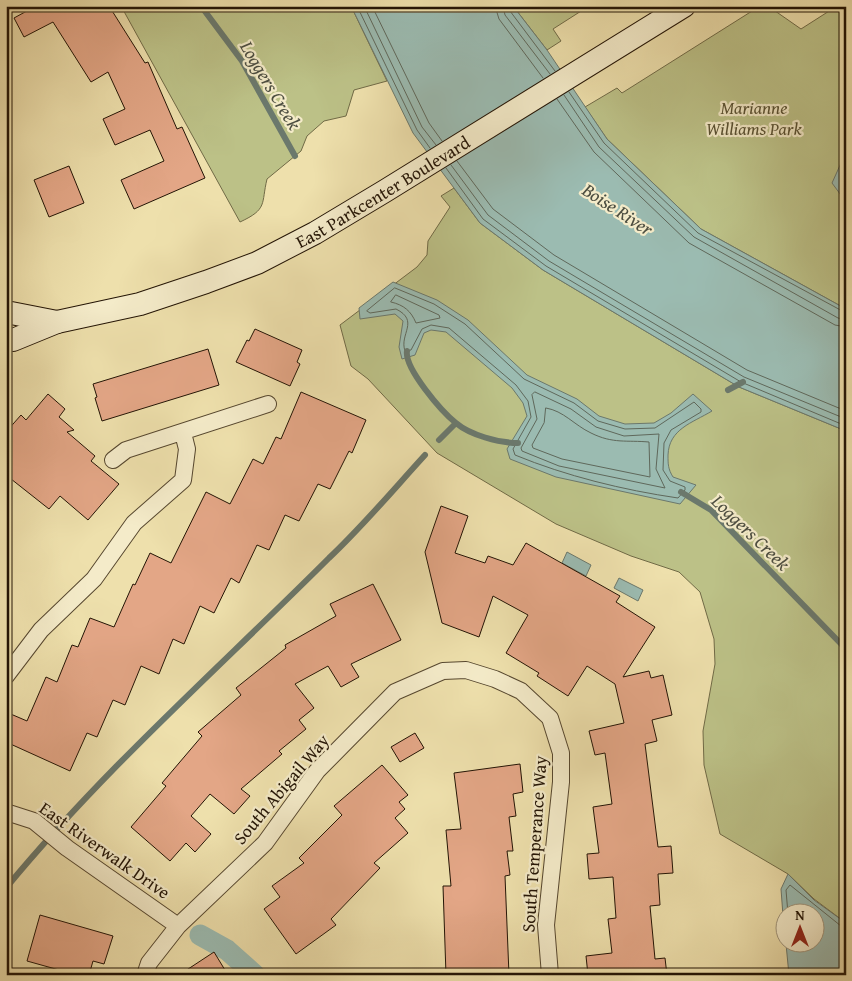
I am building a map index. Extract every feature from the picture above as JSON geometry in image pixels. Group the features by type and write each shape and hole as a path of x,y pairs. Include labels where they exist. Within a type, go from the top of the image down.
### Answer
{"main road":[{"name":"East Parkcenter Boulevard","path":"6,340 13,340 57,322 140,304 257,263 315,233 386,191 684,6"},
{"name":"East Parkcenter Boulevard","path":"6,312 57,322"}],"street":[{"path":"113,460 126,450 268,404"},
{"path":"6,676 41,630 94,579 134,524 183,480 188,449 183,433"},
{"name":"South Abigail Way","path":"145,975 148,963 178,926 266,843 317,771 395,692 443,671 466,670 495,679 521,691 550,718"},
{"name":"South Temperance Way","path":"550,718 561,753 561,782 546,925 550,975"},
{"name":"East Riverwalk Drive","path":"6,812 34,821 67,848 178,926"}],"green space":[{"path":"121,6 351,6 387,81 354,90 346,116 324,121 307,136 301,151 267,179 262,205 259,209 240,222"},
{"path":"513,6 589,6 553,29 561,41 547,50"},
{"name":"Marianne Williams Park","path":"760,6 768,6 801,29 837,6 846,6 846,309 701,229 607,139 585,107 617,88 622,93"},
{"path":"454,188 480,223 543,270 739,387 846,431 846,923 824,906 824,904 814,899 788,874 720,834 704,765 703,731 715,664 714,639 700,592 679,572 631,556 556,524 437,453 368,379 351,366 340,325 417,267 427,255 428,241 450,207 441,196"}],"water":[{"name":"Boise River","path":"351,6 513,6 547,50 607,139 701,229 846,309 846,431 739,387 543,270 480,223 413,133"},
{"path":"846,152 846,202 832,183"},
{"path":"393,282 437,300 468,320 527,375 577,399 599,416 625,424 654,423 671,413 693,394 712,411 690,423 677,433 669,446 668,461 673,477 696,485 680,504 556,477 510,459 507,449 527,416 523,403 512,388 446,332 431,330 424,333 415,355 402,359 399,347 403,321 395,314 360,319 359,308"},
{"path":"567,552 591,565 586,576 562,563"},
{"path":"619,578 643,590 638,601 614,588"},
{"path":"788,874 820,904 782,904 781,889"},
{"path":"824,907 846,923 846,975 789,975 787,954 824,954"}],"building":[{"path":"36,6 109,6 145,63 148,62 177,129 182,127 205,178 134,209 121,180 164,161 150,130 115,145 103,119 125,109 108,72 91,82 53,22 24,37 14,18"},
{"path":"69,166 84,203 49,217 34,180"},
{"path":"255,329 302,350 297,362 300,364 290,386 236,362"},
{"path":"208,349 219,385 102,421 93,384"},
{"path":"301,392 366,420 352,453 349,451 330,489 318,484 299,521 285,515 269,550 257,545 239,583 231,578 214,613 200,606 184,644 173,639 159,674 141,666 125,705 113,700 97,737 87,733 70,771 6,742 6,712 27,721 46,677 57,682 72,645 78,647 90,618 114,627 133,584 135,585 150,553 171,563 206,492 230,504 253,459 263,464 276,437 281,439"},
{"path":"48,394 65,409 59,417 74,430 67,432 95,456 91,461 119,484 88,520 60,496 49,509 6,475 6,432 21,415 26,420"},
{"path":"441,506 468,516 455,553 485,563 488,556 513,565 526,543 620,596 616,602 655,627 623,677 649,671 651,678 663,675 672,715 652,720 657,741 645,744 658,847 671,846 673,873 658,874 660,905 650,906 655,959 665,958 667,975 588,975 586,956 612,953 608,919 616,918 613,877 589,879 587,854 599,853 593,807 612,804 605,753 595,755 589,731 624,723 615,684 587,666 568,696 537,676 539,673 506,653 528,615 493,596 479,637 442,623 425,552"},
{"path":"373,584 401,640 351,664 359,677 341,687 328,666 295,684 314,708 299,720 306,729 279,751 282,754 241,789 250,796 234,814 210,794 191,816 211,834 195,852 186,843 170,861 131,827 166,786 162,783 202,736 198,732 241,695 236,688 286,648 285,645 336,616 330,604"},
{"path":"415,733 424,748 400,762 391,747"},
{"path":"520,764 523,792 513,794 516,816 509,817 513,851 507,851 510,875 505,876 509,975 446,975 443,886 451,886 446,830 461,829 454,773"},
{"path":"382,765 408,795 399,802 405,809 395,818 408,833 374,863 380,868 331,919 336,925 296,954 264,909 280,897 272,886 304,863 299,858 342,815 334,806"},
{"path":"40,915 113,936 104,964 93,961 89,975 77,975 27,961"},
{"path":"214,952 228,975 179,975"}],"waterway":[{"name":"Loggers Creek","path":"201,6 242,61 295,156"},
{"name":"Loggers Creek","path":"407,351 411,368 417,378 442,410 456,423 485,438 518,443"},
{"path":"728,390 743,382"},
{"path":"439,440 456,423"},
{"path":"6,888 82,802 163,719 342,546 425,455"},
{"name":"Loggers Creek","path":"681,492 711,510 846,649"},
{"path":"200,935 227,950 255,975"}]}
